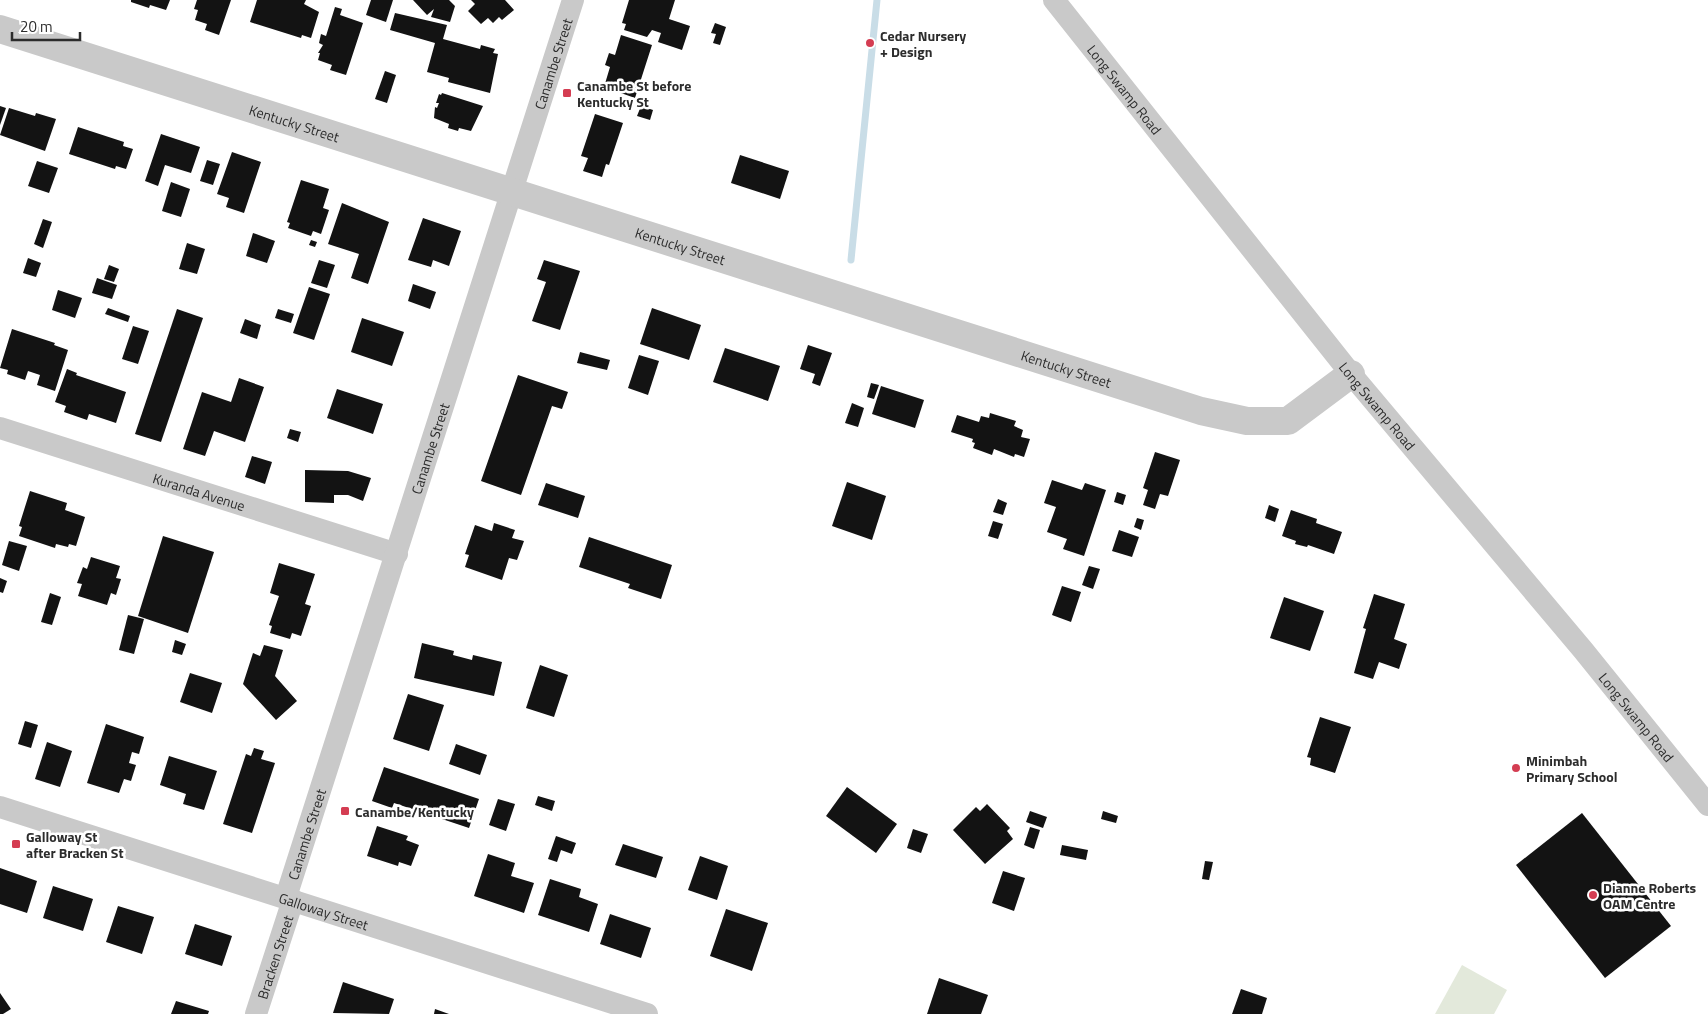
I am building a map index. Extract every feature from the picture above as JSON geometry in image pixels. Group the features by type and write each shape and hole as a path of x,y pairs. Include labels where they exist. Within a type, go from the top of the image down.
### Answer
{"street":[{"name":"Canambe Street","path":"289,899 511,191 573,0"},
{"name":"Long Swamp Road","path":"1054,0 1351,374 1583,650 1708,805"},
{"name":"Kentucky Street","path":"0,29 1201,411 1247,421 1288,421 1351,374"},
{"name":"Kuranda Avenue","path":"0,428 397,554"},
{"name":"Galloway Street","path":"0,807 647,1014"},
{"name":"Bracken Street","path":"256,1014 289,899"}],"shaded area":[{"path":"1462,965 1507,990 1494,1014 1435,1014"}],"building":[{"path":"131,0 170,0 166,10 150,5 149,8 131,2"},
{"path":"197,0 231,0 219,35 205,30 207,24 195,20 198,10 194,9"},
{"path":"257,0 306,0 304,4 319,12 311,38 302,35 301,38 250,22"},
{"path":"371,0 393,0 386,22 366,15"},
{"path":"413,0 449,0 455,6 450,22 431,17 434,9 427,15"},
{"path":"471,0 505,0 514,10 502,20 499,17 493,23 488,18 481,24 468,11 475,4"},
{"path":"629,0 675,0 669,19 690,26 682,50 658,42 661,33 652,30 647,37 624,30 626,24 622,23"},
{"path":"335,7 342,9 340,15 363,23 346,75 330,70 332,65 318,60 320,53 318,53 323,45 319,43 321,34 326,36"},
{"path":"395,13 447,25 443,39 480,49 481,45 495,49 493,53 498,54 490,93 448,82 449,78 427,72 435,43 390,30"},
{"path":"715,23 726,27 720,45 713,43 716,34 711,33"},
{"path":"621,35 652,45 635,98 604,87 610,67 605,65 609,53 615,55"},
{"path":"385,71 396,75 387,103 375,99"},
{"path":"442,93 483,106 471,131 459,128 458,131 448,128 449,124 434,118 435,107 437,108 439,103 436,103 439,94 441,95"},
{"path":"0,106 6,108 0,125"},
{"path":"641,106 653,110 650,120 637,116"},
{"path":"9,108 35,116 36,113 56,119 45,151 0,135"},
{"path":"595,114 623,123 609,165 606,164 602,177 583,171 588,158 581,156"},
{"path":"78,127 124,142 123,146 133,149 126,169 116,166 115,169 69,154"},
{"path":"161,134 200,147 191,173 165,165 158,186 145,181"},
{"path":"232,152 261,162 244,213 226,207 229,198 217,194"},
{"path":"740,155 789,171 780,199 731,183"},
{"path":"207,160 220,164 213,185 200,181"},
{"path":"37,161 58,168 49,193 28,186"},
{"path":"301,180 329,189 323,208 329,210 321,234 313,231 311,236 288,228 290,223 287,222"},
{"path":"171,182 190,189 181,217 162,211"},
{"path":"342,203 389,222 368,284 351,278 359,254 328,244"},
{"path":"423,218 461,231 449,266 433,260 431,267 408,260"},
{"path":"43,219 52,222 43,248 34,244"},
{"path":"253,233 275,241 267,263 246,256"},
{"path":"311,240 317,242 315,247 309,245"},
{"path":"187,243 205,249 197,274 179,269"},
{"path":"28,258 41,263 36,277 23,273"},
{"path":"319,260 335,265 327,288 311,283"},
{"path":"544,260 580,271 560,330 532,321 546,282 537,279"},
{"path":"109,265 119,269 114,282 104,279"},
{"path":"97,278 117,285 112,299 92,293"},
{"path":"413,284 436,292 430,309 408,301"},
{"path":"309,287 330,294 314,340 293,333"},
{"path":"58,290 82,298 75,318 52,310"},
{"path":"108,308 130,316 128,322 105,314"},
{"path":"652,308 701,325 689,360 640,344"},
{"path":"177,309 203,318 161,442 135,434"},
{"path":"278,309 294,314 291,323 275,318"},
{"path":"362,318 404,332 392,366 351,352"},
{"path":"245,319 261,325 257,339 240,333"},
{"path":"133,326 149,331 138,364 122,359"},
{"path":"12,329 55,343 54,345 68,350 55,391 37,385 40,375 28,371 25,380 7,374 8,370 0,368"},
{"path":"808,345 832,353 820,386 812,383 815,374 800,369"},
{"path":"725,348 780,366 768,401 713,382"},
{"path":"580,352 610,360 607,370 577,363"},
{"path":"639,355 659,361 648,395 628,388"},
{"path":"67,369 77,373 76,375 126,392 116,423 89,414 87,420 64,412 66,406 55,402"},
{"path":"518,375 568,392 562,409 552,406 521,495 481,481"},
{"path":"239,378 264,387 245,442 214,431 205,456 183,449 202,392 231,402"},
{"path":"871,383 879,385 874,399 867,397"},
{"path":"881,386 924,400 915,428 872,414"},
{"path":"337,389 383,404 373,434 327,418"},
{"path":"852,403 864,408 858,427 845,423"},
{"path":"990,413 1016,421 1014,426 1023,430 1021,437 1030,439 1024,457 1015,454 1014,457 994,449 992,455 973,448 975,443 972,442 973,439 951,432 957,415 979,422 981,416 989,418"},
{"path":"290,429 301,432 298,442 287,438"},
{"path":"1155,452 1180,460 1168,496 1160,494 1155,509 1143,505 1148,490 1143,488"},
{"path":"252,456 272,462 265,484 245,477"},
{"path":"305,470 348,471 371,478 363,501 348,495 334,495 334,503 305,502"},
{"path":"1052,480 1082,490 1085,483 1106,490 1084,556 1063,549 1067,539 1047,532 1056,507 1044,503"},
{"path":"847,482 886,496 872,540 832,526"},
{"path":"546,483 585,496 578,518 538,505"},
{"path":"30,491 67,503 65,510 85,517 76,546 69,544 68,547 56,544 55,548 19,536 22,527 19,526"},
{"path":"1117,492 1126,495 1123,505 1114,502"},
{"path":"998,499 1007,503 1003,515 993,512"},
{"path":"1269,505 1279,509 1275,522 1265,518"},
{"path":"1291,510 1317,519 1316,523 1342,532 1334,554 1308,545 1307,547 1295,544 1296,541 1282,536"},
{"path":"1137,518 1144,520 1141,530 1134,527"},
{"path":"993,521 1003,524 998,539 988,536"},
{"path":"494,523 515,530 512,538 524,541 517,560 509,558 502,580 465,567 469,555 465,554 475,525 492,531"},
{"path":"1119,530 1139,537 1132,557 1112,551"},
{"path":"163,536 214,552 188,633 138,616"},
{"path":"589,537 672,565 661,599 628,588 630,584 579,567"},
{"path":"9,541 27,546 19,571 2,565"},
{"path":"91,557 120,566 116,578 121,579 116,595 111,593 107,605 78,596 82,584 77,583 83,567 87,569"},
{"path":"279,563 315,574 305,604 311,606 301,636 292,633 290,639 270,633 272,626 269,625 279,596 270,593"},
{"path":"1089,566 1100,569 1093,589 1082,585"},
{"path":"0,578 7,581 3,593 0,592"},
{"path":"1062,586 1081,592 1071,622 1052,615"},
{"path":"50,593 61,597 52,625 41,622"},
{"path":"1374,594 1405,604 1394,639 1407,644 1399,669 1379,662 1373,679 1354,673 1366,629 1363,628"},
{"path":"1284,597 1324,611 1310,651 1270,638"},
{"path":"128,615 144,619 134,654 119,650"},
{"path":"175,640 186,644 182,655 172,652"},
{"path":"422,643 454,651 453,655 472,660 473,655 502,662 494,696 414,678"},
{"path":"264,645 283,650 275,676 297,701 276,720 243,684 253,653 260,656"},
{"path":"540,665 568,675 554,717 526,708"},
{"path":"190,673 222,683 212,713 180,702"},
{"path":"408,694 444,705 429,751 393,739"},
{"path":"1320,717 1351,727 1335,773 1310,765 1311,758 1307,757"},
{"path":"25,721 38,725 31,748 18,744"},
{"path":"106,724 144,737 139,754 132,752 129,763 136,765 131,781 124,779 119,793 87,783"},
{"path":"47,742 72,751 60,787 35,779"},
{"path":"456,744 487,755 480,775 449,764"},
{"path":"254,748 264,751 261,759 275,763 252,833 223,824 246,754 251,756"},
{"path":"169,756 217,771 204,810 183,804 186,794 160,785"},
{"path":"384,767 479,799 469,828 394,803 392,808 372,801"},
{"path":"847,787 897,824 876,853 826,816"},
{"path":"538,796 555,801 552,811 535,805"},
{"path":"498,799 515,804 506,831 489,825"},
{"path":"987,804 1010,828 1007,831 1013,839 985,864 953,830 976,807 980,811"},
{"path":"1030,811 1047,817 1043,828 1026,822"},
{"path":"1103,811 1118,816 1116,823 1101,819"},
{"name":"Dianne Roberts OAM Centre","path":"1582,813 1671,926 1605,978 1516,865"},
{"path":"377,826 408,836 406,840 419,845 411,866 399,862 398,866 367,856"},
{"path":"1030,827 1040,830 1034,849 1024,845"},
{"path":"913,829 928,834 921,853 907,848"},
{"path":"556,836 576,843 572,854 561,850 557,862 548,859"},
{"path":"623,844 663,857 656,878 615,865"},
{"path":"1062,845 1088,850 1086,860 1060,855"},
{"path":"488,854 515,863 511,876 534,883 524,913 474,896"},
{"path":"700,856 728,866 717,900 688,890"},
{"path":"1205,861 1213,862 1209,880 1202,879"},
{"path":"0,868 37,881 27,913 0,904"},
{"path":"1003,871 1025,878 1014,911 992,903"},
{"path":"550,879 581,889 579,897 598,904 589,932 538,915"},
{"path":"53,886 93,899 83,931 43,918"},
{"path":"118,906 154,917 142,954 106,942"},
{"path":"726,909 768,923 752,971 710,956"},
{"path":"610,914 651,928 641,958 600,944"},
{"path":"195,924 232,936 222,966 185,954"},
{"path":"939,978 988,995 981,1014 927,1014"},
{"path":"343,982 394,999 389,1014 333,1013"},
{"path":"1241,989 1267,998 1262,1014 1232,1014"},
{"path":"0,993 11,1009 3,1014 0,1014"},
{"path":"176,1001 209,1011 208,1014 171,1014"},
{"path":"435,1009 449,1014 434,1014"}],"waterway":[{"path":"851,260 877,0"}],"place":[{"name":"Cedar Nursery + Design","path":"870,43"},
{"name":"Canambe St before Kentucky St","path":"567,93"},
{"name":"Minimbah Primary School","path":"1516,768"},
{"name":"Canambe/Kentucky","path":"345,811"},
{"name":"Galloway St after Bracken St","path":"16,844"},
{"name":"Dianne Roberts OAM Centre","path":"1593,895"}]}
